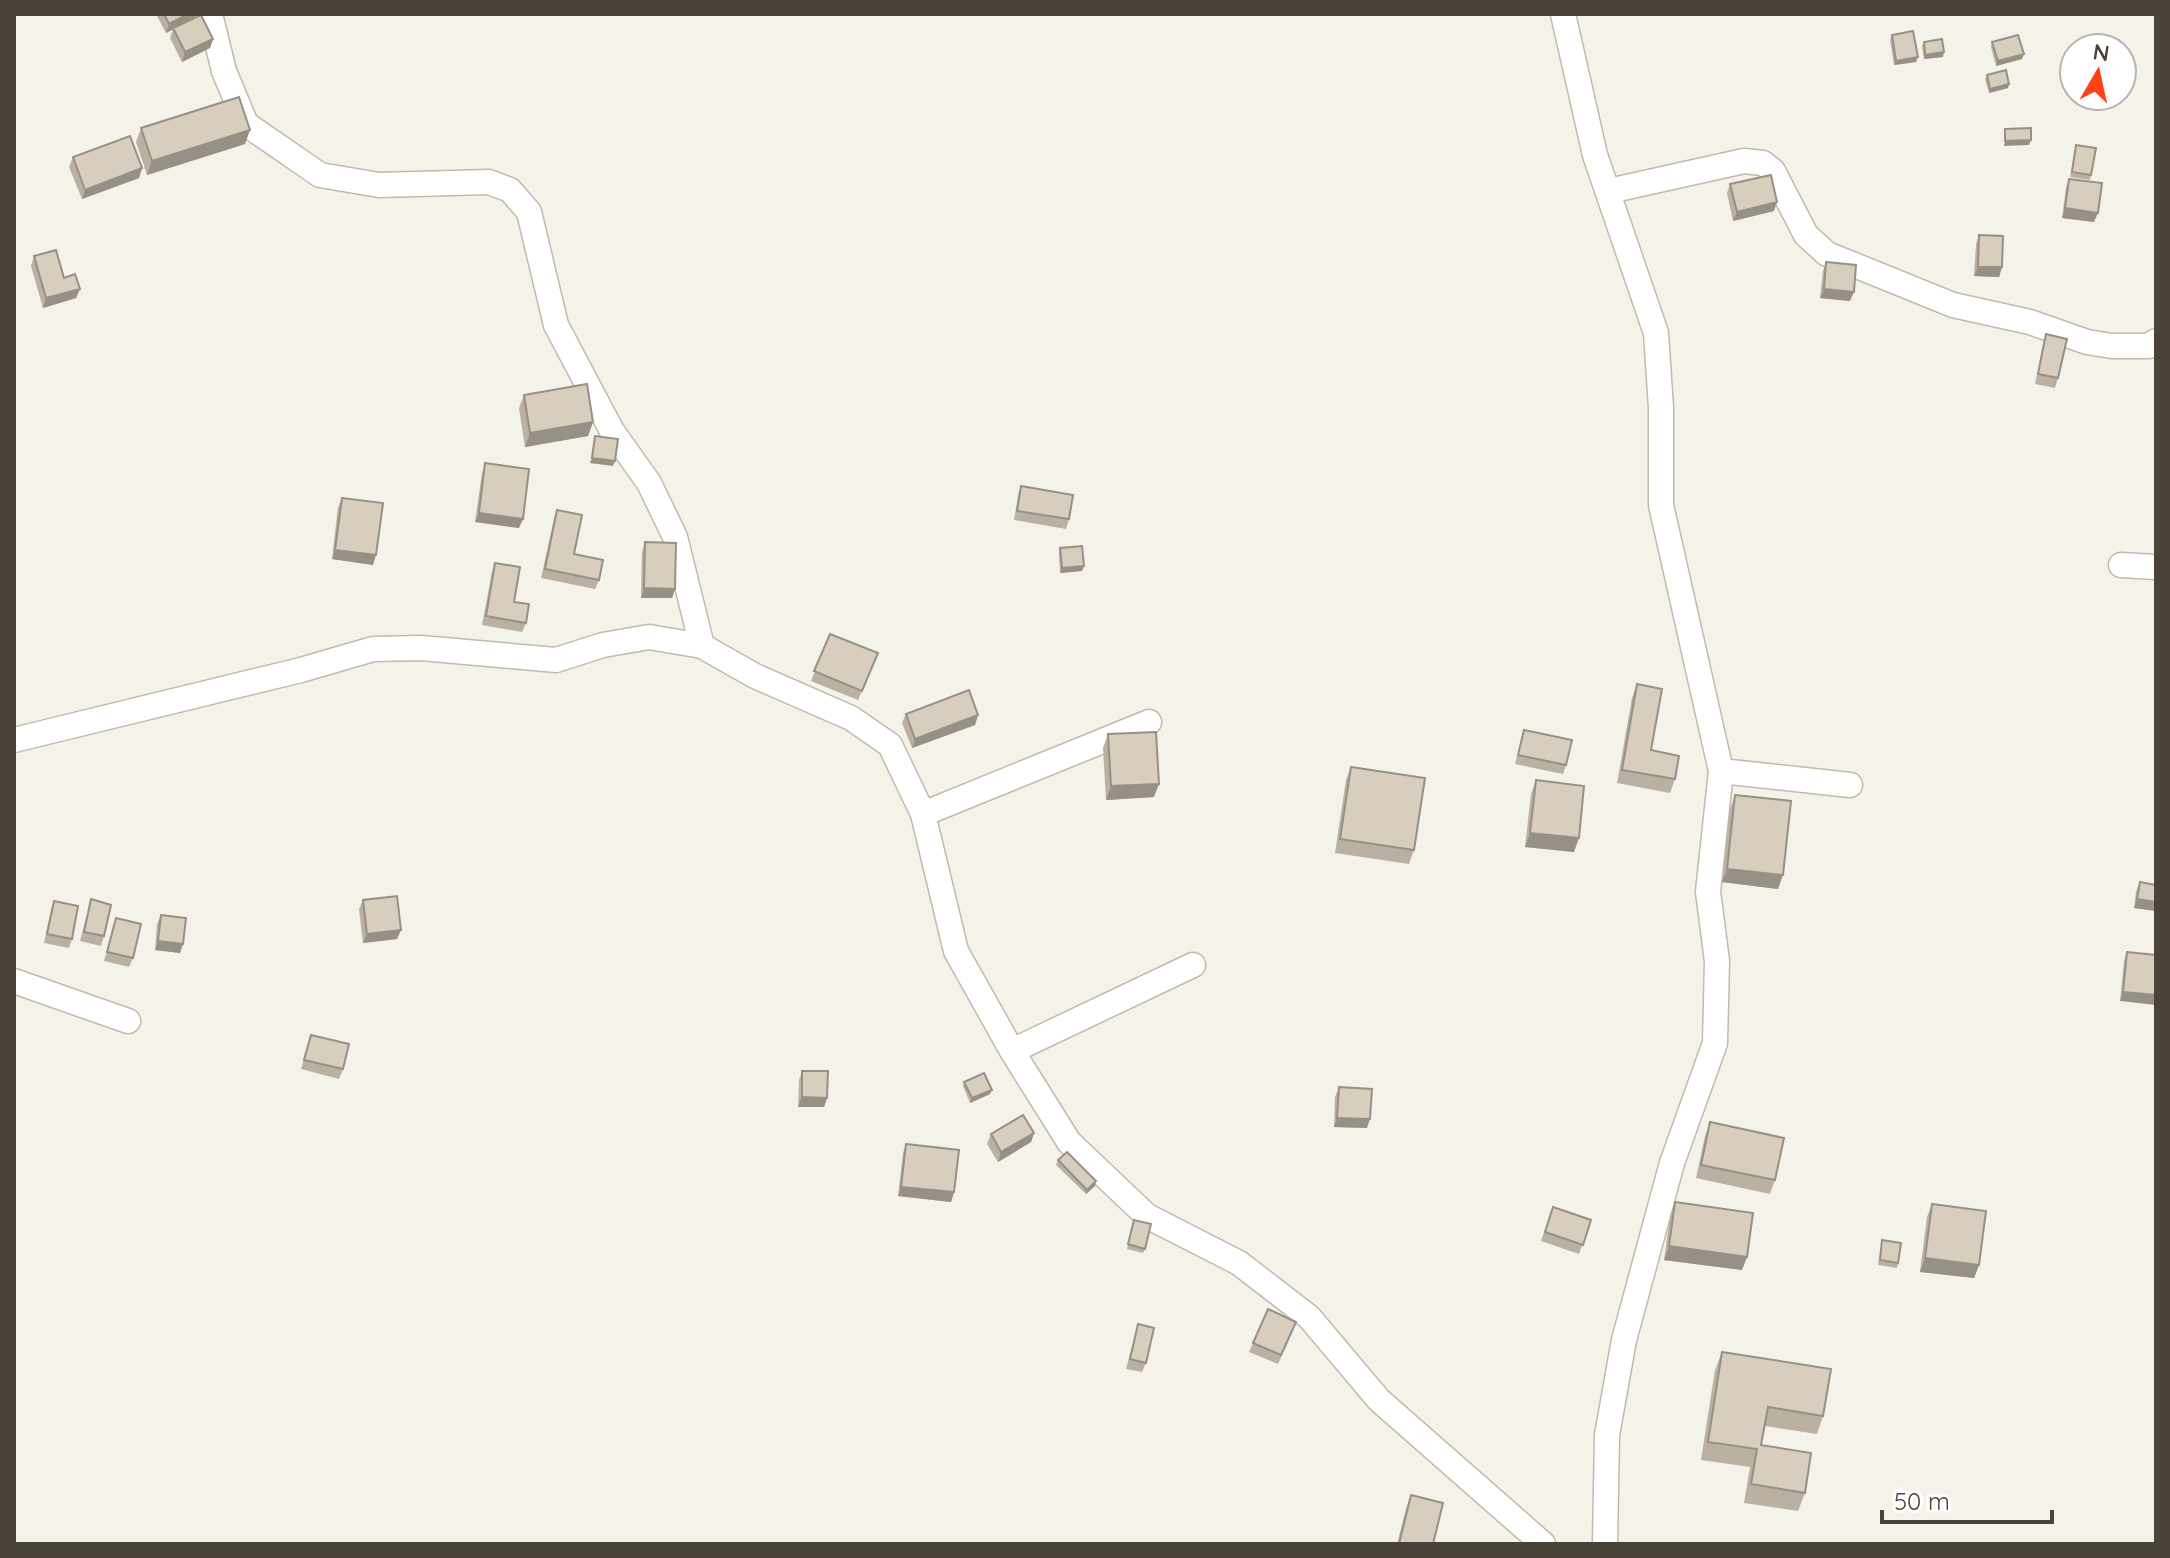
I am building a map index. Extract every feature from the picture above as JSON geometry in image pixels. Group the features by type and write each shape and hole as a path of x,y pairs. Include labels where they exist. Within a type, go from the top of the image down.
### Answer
{"street":[{"path":"210,14 224,71 246,124 320,175 379,185 489,182 510,190 529,212 556,325 612,431 649,483 675,537 702,646"},
{"path":"1563,14 1595,155 1656,333 1661,408 1661,505 1721,771 1708,892 1717,961 1715,1043 1672,1163 1624,1340 1607,1435 1605,1544"},
{"path":"1609,191 1744,161 1763,163 1773,171 1806,235 1827,254 1953,305 2030,322 2087,342 2149,346 2156,341"},
{"path":"2121,565 2156,567"},
{"path":"14,740 301,670 373,649 421,648 556,660 603,645 649,637 702,646 755,676 851,718 890,745 923,814 956,951 1012,1051 1069,1142 1147,1216 1239,1263 1309,1317 1379,1400 1543,1544"},
{"path":"923,814 1149,722"},
{"path":"1721,771 1850,785"},
{"path":"1012,1051 1193,965"},
{"path":"14,981 128,1021"}],"building":[{"path":"164,14 188,14 169,24"},
{"path":"201,15 213,39 185,52 173,28"},
{"path":"1913,31 1918,57 1896,61 1892,35"},
{"path":"2018,35 2024,54 1998,61 1992,42"},
{"path":"1942,39 1944,52 1925,55 1924,42"},
{"path":"2006,70 2009,84 1990,89 1987,75"},
{"path":"239,97 250,130 152,161 141,128"},
{"path":"2031,128 2031,140 2005,141 2005,129"},
{"path":"130,136 142,168 85,190 73,157"},
{"path":"2076,145 2096,148 2091,175 2072,172"},
{"path":"1771,175 1777,202 1737,212 1730,184"},
{"path":"2069,179 2102,183 2098,213 2065,208"},
{"path":"1979,235 2003,236 2002,267 1978,267"},
{"path":"56,250 64,278 75,274 80,289 46,298 34,256"},
{"path":"1826,262 1856,265 1854,292 1824,289"},
{"path":"2046,334 2067,339 2058,378 2038,374"},
{"path":"587,384 593,422 530,433 524,395"},
{"path":"595,436 618,439 615,461 592,458"},
{"path":"485,463 529,469 523,519 479,513"},
{"path":"1021,486 1073,495 1069,519 1017,511"},
{"path":"342,498 383,503 376,555 335,550"},
{"path":"557,510 582,515 574,554 603,560 599,580 545,569"},
{"path":"645,542 676,543 675,589 644,588"},
{"path":"1082,546 1084,566 1062,568 1060,548"},
{"path":"495,563 520,567 514,602 529,604 526,623 486,616"},
{"path":"830,634 878,653 862,691 814,671"},
{"path":"1637,684 1662,689 1651,750 1679,756 1675,779 1622,770"},
{"path":"969,690 978,715 915,739 906,714"},
{"path":"1524,730 1572,740 1566,765 1518,755"},
{"path":"1156,732 1159,784 1111,786 1108,734"},
{"path":"1351,767 1425,778 1414,850 1340,839"},
{"path":"1536,780 1584,786 1579,838 1530,833"},
{"path":"1735,795 1791,801 1783,875 1727,869"},
{"path":"2140,882 2156,885 2156,902 2137,899"},
{"path":"397,896 401,930 367,934 363,900"},
{"path":"91,899 111,905 104,936 84,932"},
{"path":"54,901 78,906 72,939 47,934"},
{"path":"161,915 186,918 183,944 158,941"},
{"path":"116,918 141,924 133,958 107,952"},
{"path":"2127,952 2156,955 2156,995 2123,992"},
{"path":"311,1035 349,1044 343,1069 304,1060"},
{"path":"802,1071 828,1071 827,1098 802,1097"},
{"path":"984,1073 992,1090 972,1098 964,1082"},
{"path":"1339,1087 1372,1089 1370,1119 1337,1118"},
{"path":"1023,1115 1034,1133 1001,1152 991,1134"},
{"path":"1710,1122 1784,1138 1775,1180 1701,1165"},
{"path":"906,1144 959,1150 954,1192 901,1187"},
{"path":"1067,1152 1096,1181 1087,1190 1058,1160"},
{"path":"1675,1202 1753,1213 1747,1257 1669,1246"},
{"path":"1932,1204 1986,1211 1979,1265 1925,1258"},
{"path":"1553,1207 1591,1220 1583,1245 1545,1232"},
{"path":"1134,1220 1151,1224 1145,1249 1128,1244"},
{"path":"1882,1240 1901,1243 1898,1263 1880,1260"},
{"path":"1268,1309 1296,1322 1281,1355 1253,1343"},
{"path":"1138,1324 1154,1328 1146,1363 1130,1359"},
{"path":"1722,1352 1831,1369 1823,1416 1768,1407 1761,1445 1811,1453 1805,1493 1751,1484 1757,1449 1708,1442"},
{"path":"1411,1495 1443,1503 1433,1544 1399,1544"}]}
